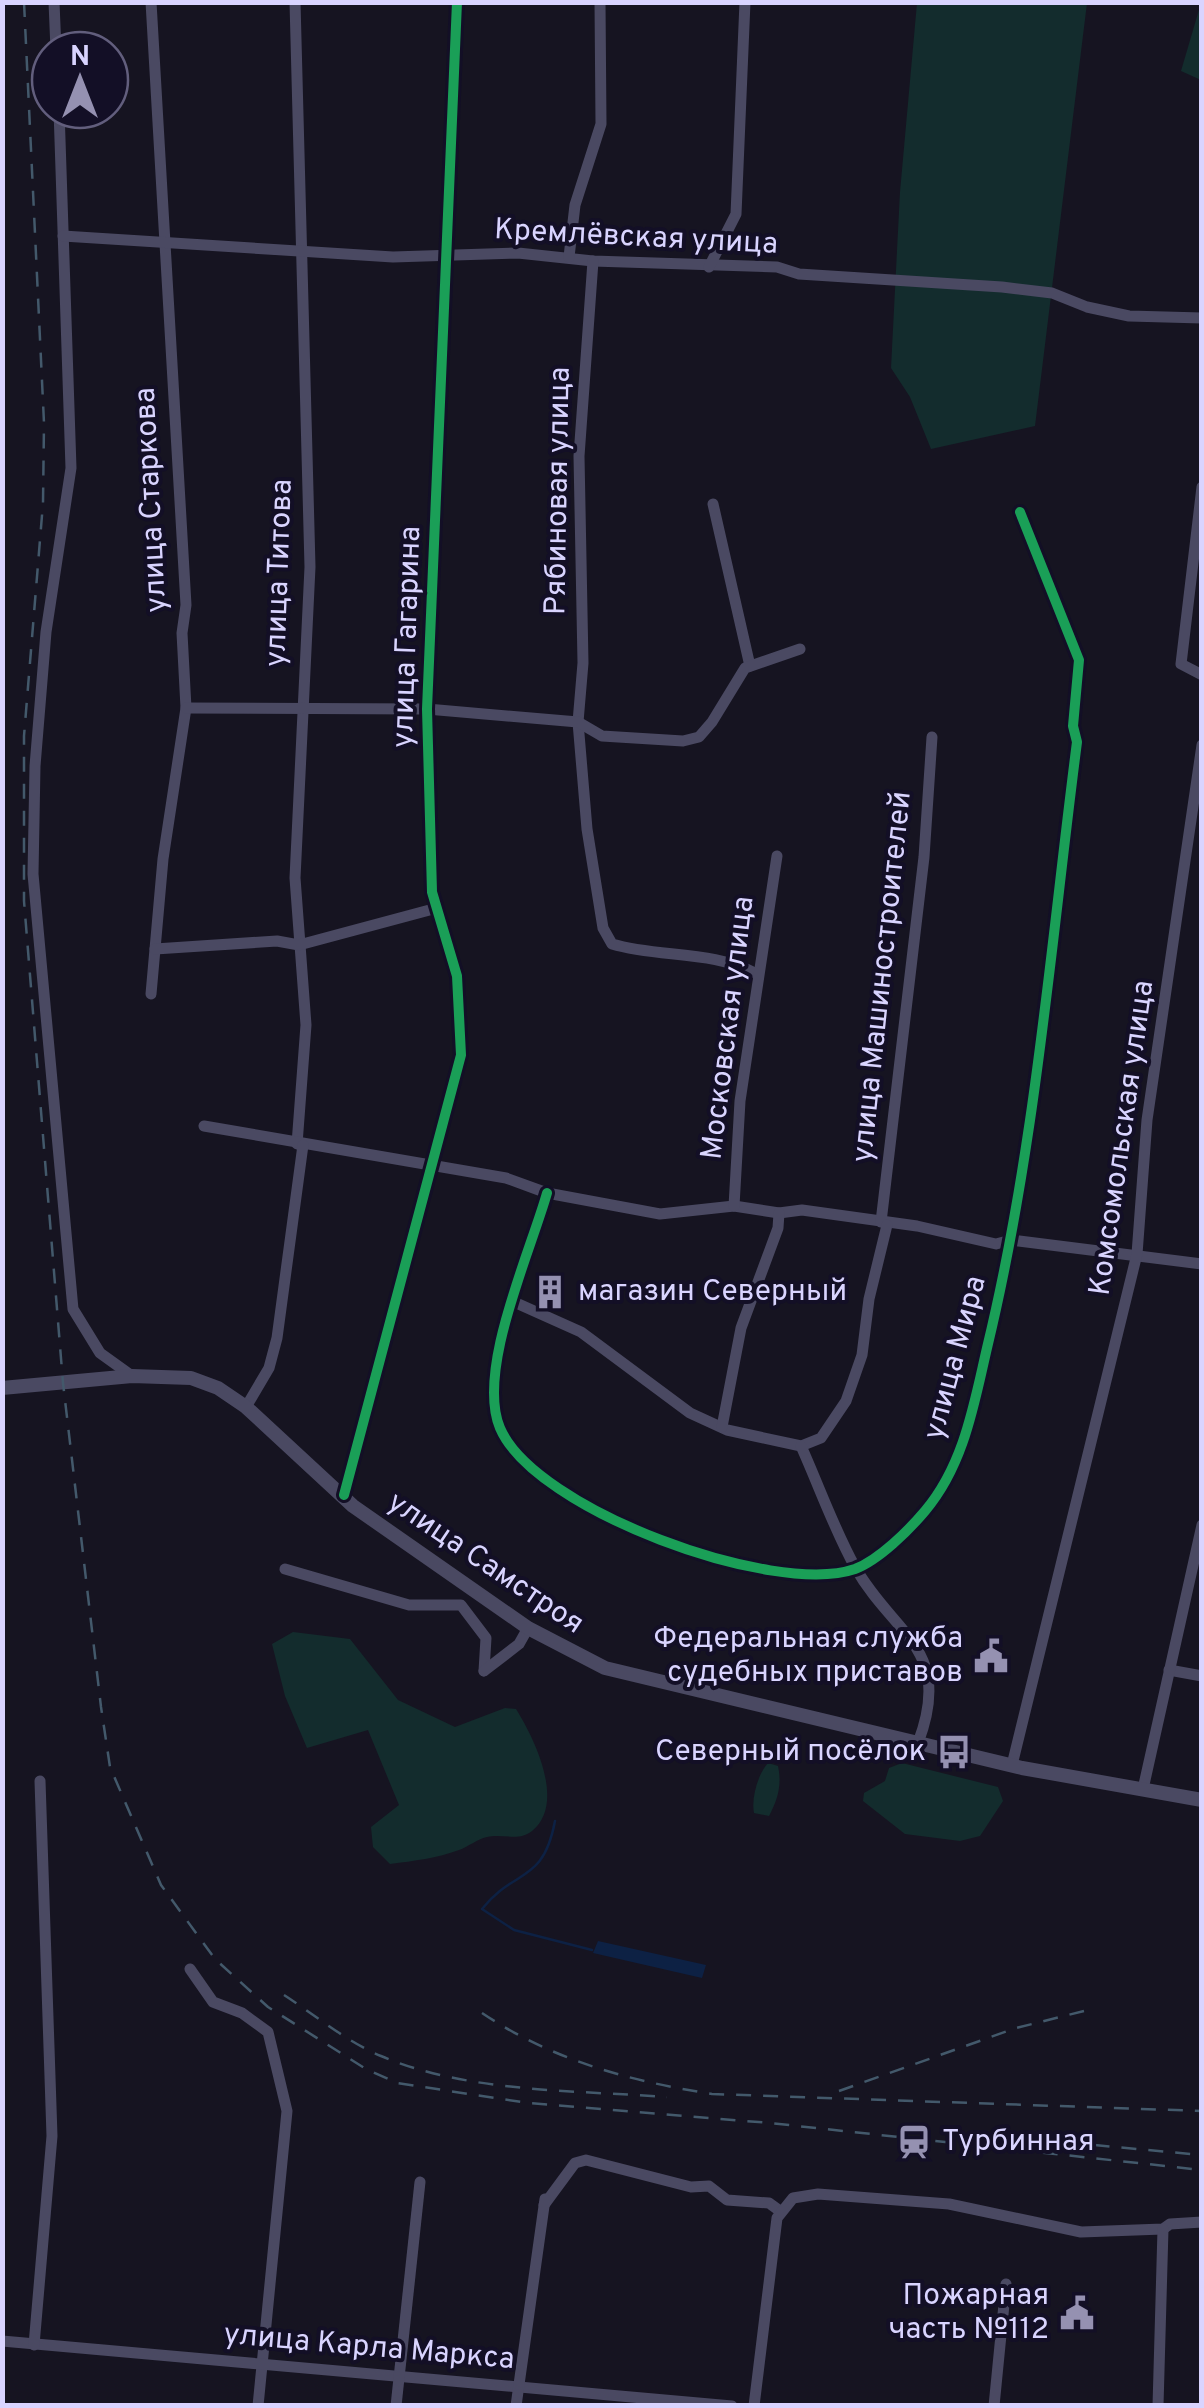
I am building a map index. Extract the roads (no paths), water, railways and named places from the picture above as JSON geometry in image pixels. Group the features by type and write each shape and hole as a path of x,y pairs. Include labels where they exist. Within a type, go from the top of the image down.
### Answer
{"street":[{"path":"54,2 55,30"},
{"name":"улица Старкова","path":"151,2 186,605 182,633 186,708 163,859 152,994"},
{"name":"улица Титова","path":"246,1407 269,1368 278,1338 300,1144 306,1025 295,878 300,711 310,567 295,2"},
{"name":"улица Гагарина","path":"344,1495 461,1056 457,976 432,892 427,709 456,2"},
{"path":"569,257 575,205 601,124 600,2"},
{"path":"709,268 736,214 745,2"},
{"path":"60,130 71,468 46,632 35,766 33,874 73,1309 100,1354 132,1376"},
{"name":"Кремлёвская улица","path":"63,236 303,252 448,257 518,252 593,262 777,268 799,274 1002,286 1052,292 1086,307 1130,316 1202,318"},
{"name":"Рябиновая улица","path":"593,262 580,456 582,663 578,722 586,829 602,928 612,944 723,960 757,974"},
{"path":"1202,486 1182,664 1202,675"},
{"path":"713,504 750,666"},
{"name":"улица Мира","path":"856,1569 897,1539 927,1509 951,1470 966,1434 1011,1240 1077,742 1073,726 1079,660 1020,512"},
{"path":"186,708 427,709 578,722 602,736 636,742 700,737 750,666 800,648"},
{"name":"улица Машиностроителей","path":"802,1446 821,1438 846,1401 862,1355 884,1224 924,857 932,737"},
{"name":"Комсомольская улица","path":"1012,1765 1137,1254 1147,1120 1202,745"},
{"name":"Московская улица","path":"734,1206 740,1101 777,856"},
{"path":"155,950 278,941 300,946 437,908"},
{"path":"204,1126 434,1164 506,1178 547,1193 660,1214 734,1206 779,1212 802,1210 917,1226 996,1244 1011,1240 1202,1264"},
{"path":"547,1193 496,1347 492,1380 500,1430 546,1481 572,1502 696,1554 772,1569 856,1569"},
{"path":"722,1427 741,1328 778,1228 779,1212"},
{"path":"514,1302 581,1332 655,1390 722,1427 802,1446 856,1569 909,1633 932,1686 929,1713 918,1742"},
{"name":"улица Самстроя","path":"2,1388 132,1376 191,1378 218,1388 246,1407 353,1506 528,1628 605,1668 1012,1765 1202,1800"},
{"path":"1143,1788 1202,1525"},
{"path":"286,1568 409,1605 461,1605 486,1638 484,1671 519,1644 528,1628"},
{"path":"1169,1670 1202,1676"},
{"path":"34,2345 52,2136 40,1781"},
{"path":"190,1969 213,2002 242,2012 268,2032 279,2068 288,2136 258,2406"},
{"path":"516,2406 544,2202 575,2163 586,2160 691,2187 710,2186 727,2200 769,2203 780,2211"},
{"path":"396,2406 420,2182"},
{"path":"754,2406 780,2211 793,2198 818,2194 950,2204 1081,2232 1163,2230 1170,2224 1202,2222"},
{"path":"1158,2406 1163,2230"},
{"path":"994,2406 1006,2284"},
{"name":"улица Карла Маркса","path":"2,2341 399,2373 732,2406"}],"water":[{"path":"598,1941 706,1965 702,1978 593,1953"}],"waterway":[{"path":"555,1821 550,1841 535,1866 482,1909 514,1930 592,1950"}],"railway":[{"path":"24,2 44,423 43,503 24,736 24,901 63,1383 101,1707 110,1767 161,1885 215,1959 268,2007 366,2069 397,2083 528,2103 770,2123 1202,2170"},
{"path":"284,1995 356,2043 414,2068 522,2088 667,2097"},
{"path":"839,2091 1016,2028 1084,2011"},
{"path":"482,2013 536,2044 592,2066 712,2094 1202,2111"},
{"path":"987,2135 1202,2155"}],"place":[{"name":"магазин Северный","path":"550,1292"},
{"name":"Федеральная служба судебных приставов","path":"991,1656"},
{"name":"Северный посёлок","path":"954,1752"},
{"name":"Турбинная","path":"914,2142"},
{"name":"Пожарная часть №112","path":"1077,2313"}]}
